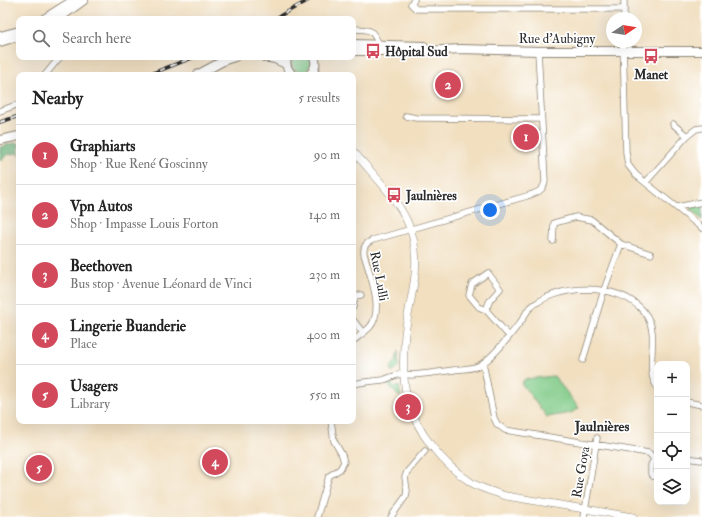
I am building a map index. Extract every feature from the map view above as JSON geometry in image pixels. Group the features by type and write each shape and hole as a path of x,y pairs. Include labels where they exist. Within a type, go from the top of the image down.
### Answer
{"main road":[{"path":"57,16 74,0"},
{"path":"68,15 84,0"},
{"path":"0,36 16,37"},
{"path":"0,42 16,38"},
{"name":"Rue d'Aubigny","path":"356,44 538,51 606,47"},
{"name":"Rue d'Aubigny","path":"642,47 702,51"},
{"name":"Rue d'Aubigny","path":"356,51 425,51 461,49"},
{"path":"203,72 225,60"},
{"path":"287,60 289,72"},
{"path":"312,72 315,60"},
{"path":"0,140 16,137"}],"street":[{"path":"413,2 416,9 624,9 624,0"},
{"path":"356,29 373,32 379,44"},
{"path":"624,48 627,159 631,170 702,228"},
{"path":"411,230 527,196 538,192 543,188 545,180 538,51"},
{"path":"48,72 58,60"},
{"path":"0,111 16,105"},
{"path":"406,116 416,118 541,119"},
{"path":"673,124 687,136"},
{"path":"646,182 687,136 696,129 702,128"},
{"path":"356,155 390,195 404,216 411,230 415,250 416,275 406,332 403,374 407,397 414,416 430,445 455,470 472,483 487,490 506,496 633,517"},
{"path":"677,207 702,202"},
{"path":"553,241 554,223 576,217 592,220 621,244 651,254"},
{"name":"Rue Lulli","path":"356,340 370,327 376,306 376,294 364,254 364,247 366,243 411,230"},
{"path":"583,360 604,290 621,244"},
{"path":"486,310 490,300 500,289 488,273 472,284 469,295 479,308 486,310 509,336"},
{"path":"356,384 403,374 411,375 474,368 483,364 494,353 528,311 544,300 567,292 580,290 604,290 629,299 639,306 647,316 652,332 651,372 654,381"},
{"name":"Rue Lulli","path":"356,296 361,295"},
{"path":"356,324 364,333"},
{"path":"483,364 494,418 500,427 511,432 649,452 654,457"},
{"path":"690,403 702,405"},
{"path":"317,517 329,476 340,469 344,462 342,455 334,441 331,424"},
{"name":"Rue Goya","path":"584,517 597,438"},
{"path":"391,517 406,496 407,491 405,477 407,472 425,451"},
{"path":"690,458 701,460"},
{"path":"654,460 651,465 651,474 654,476"}],"green space":[{"path":"292,60 311,60 311,62 307,70 303,72 295,70 291,63"},
{"path":"16,143 16,153 7,155 0,161 0,147"},
{"path":"702,205 702,220 690,209"},
{"path":"398,351 399,366 392,373 391,368 396,360"},
{"path":"554,376 579,408 571,413 547,417 521,383 525,379"},
{"path":"390,382 395,387 399,386 401,396 398,396 389,385"}],"railway":[{"path":"280,16 309,0"},
{"path":"156,72 186,60"},
{"path":"0,122 16,117"}],"place":[{"name":"Hôpital Sud","path":"373,51"},
{"name":"Manet","path":"651,56"},
{"name":"Vpn Autos","path":"448,85"},
{"name":"Graphiarts","path":"526,137"},
{"name":"Jaulnières","path":"394,195"},
{"name":"Beethoven","path":"408,407"},
{"name":"Lingerie Buanderie","path":"215,462"},
{"name":"Usagers","path":"39,468"}],"district":[{"name":"Jaulnières","path":"602,426"}]}
